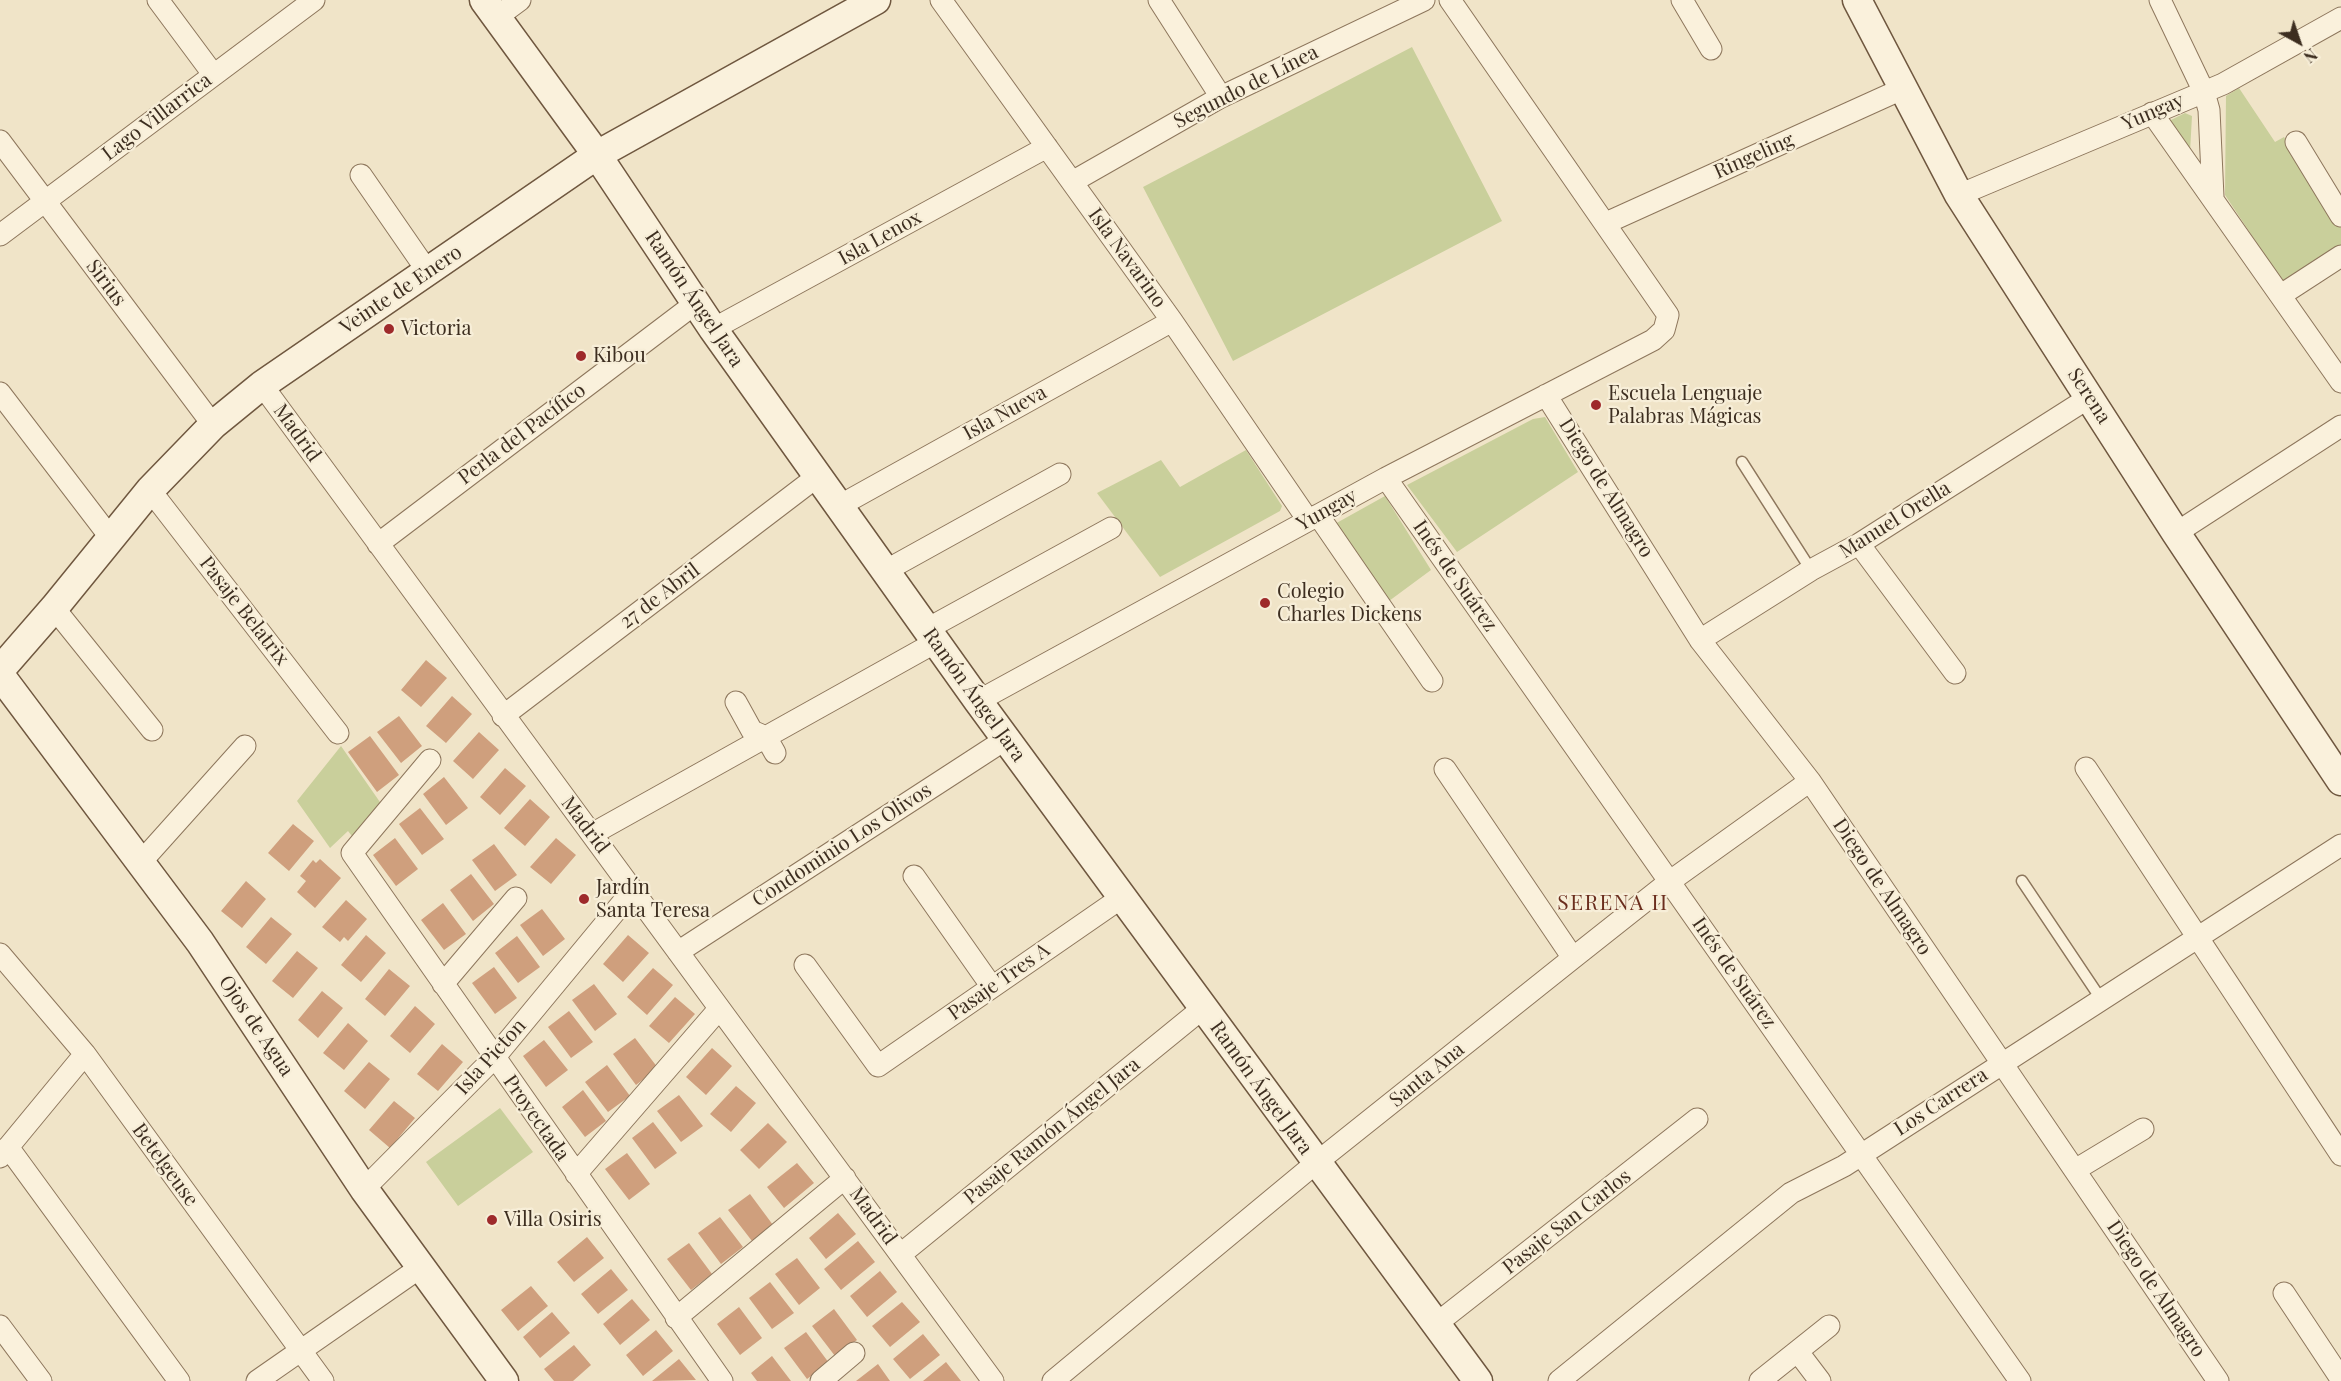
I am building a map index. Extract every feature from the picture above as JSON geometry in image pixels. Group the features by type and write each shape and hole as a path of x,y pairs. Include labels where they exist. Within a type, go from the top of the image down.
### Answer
{"main road":[{"name":"Veinte de Enero","path":"0,670 150,490 213,425 262,385 597,155 876,0"},
{"name":"Serena","path":"1857,0 1959,195 2176,533 2341,781"},
{"name":"Ramón Ángel Jara","path":"491,9 597,155 713,329 931,636 1121,898 1478,1381"},
{"name":"Ojos de Agua","path":"0,675 200,942 364,1189 504,1381"}],"street":[{"path":"158,0 213,74"},
{"name":"Lago Villarrica","path":"0,235 314,0"},
{"path":"491,9 520,0"},
{"name":"Isla Navarino","path":"941,0 1432,681"},
{"path":"1159,0 1221,97"},
{"name":"Segundo de Línea","path":"1071,182 1221,97 1424,0"},
{"path":"1450,0 1606,223"},
{"path":"1682,0 1711,49"},
{"path":"2160,0 2204,92 2209,110 2213,197"},
{"name":"Yungay","path":"1959,195 2204,92 2341,18"},
{"name":"Ringeling","path":"1606,223 1902,89"},
{"path":"2152,113 2341,382"},
{"name":"Sirius","path":"0,141 213,425"},
{"path":"2296,142 2341,216"},
{"name":"Isla Lenox","path":"713,329 1047,147"},
{"path":"361,175 428,272"},
{"name":"Yungay","path":"978,701 1386,478 1653,340 1664,330 1668,315 1606,223"},
{"path":"2281,295 2341,256"},
{"name":"Perla del Pacífico","path":"378,544 696,303"},
{"name":"Isla Nueva","path":"839,506 1172,321"},
{"name":"Madrid","path":"262,385 993,1381"},
{"path":"0,393 110,537"},
{"name":"Diego de Almagro","path":"1546,395 1700,640 1810,781 2218,1381"},
{"name":"Manuel Orella","path":"1700,640 1811,570 1859,544 2090,398"},
{"path":"2176,533 2341,426"},
{"path":"885,571 1060,474"},
{"name":"27 de Abril","path":"503,716 818,476"},
{"name":"Inés de Suárez","path":"1386,478 2019,1381"},
{"name":"Pasaje Belatrix","path":"150,490 339,733"},
{"path":"592,834 770,745 931,636 1111,528"},
{"path":"1859,544 1955,673"},
{"path":"54,608 152,730"},
{"path":"736,702 752,731 770,745"},
{"name":"Condominio Los Olivos","path":"678,952 1006,739"},
{"path":"141,862 245,746"},
{"name":"Proyectada","path":"430,760 352,853 718,1380"},
{"path":"2086,768 2341,1155"},
{"path":"1445,769 1573,958"},
{"name":"Santa Ana","path":"1053,1381 1316,1163 1573,958 1670,882 1810,781"},
{"name":"Los Carrera","path":"1559,1381 1791,1192 1826,1176 1861,1154 2341,845"},
{"path":"914,876 992,987"},
{"name":"Isla Picton","path":"364,1189 494,1058 633,890"},
{"path":"443,984 516,898"},
{"name":"Pasaje Tres A","path":"805,965 878,1066 1121,898"},
{"name":"Betelgeuse","path":"0,954 85,1054 323,1381"},
{"name":"Pasaje Ramón Ángel Jara","path":"901,1254 1203,1008"},
{"path":"576,1174 719,1009"},
{"path":"85,1054 4,1152 179,1381"},
{"name":"Pasaje San Carlos","path":"1436,1324 1698,1119"},
{"path":"2075,1170 2143,1129"},
{"path":"676,1318 845,1178"},
{"path":"257,1381 421,1267"},
{"path":"2284,1293 2341,1379"},
{"path":"0,1326 40,1381"},
{"path":"1760,1381 1829,1326"},
{"path":"1798,1352 1820,1381"},
{"path":"821,1381 854,1353"}],"lane":[{"path":"1742,462 1811,570"},
{"path":"2022,881 2100,999"}],"green space":[{"path":"1412,47 1502,221 1233,361 1143,187"},
{"path":"2239,88 2275,142 2284,137 2341,228 2341,246 2284,284 2225,195 2226,96"},
{"path":"2185,113 2192,116 2190,152 2169,121"},
{"path":"1545,417 1578,472 1457,552 1407,485 1533,419"},
{"path":"1246,450 1282,506 1280,511 1160,577 1097,493 1161,460 1180,487"},
{"path":"1385,496 1431,570 1389,601 1333,525"},
{"path":"341,746 382,805 355,840 348,831 330,848 297,801"},
{"path":"500,1108 533,1152 458,1206 426,1162"}],"building":[{"path":"426,660 447,678 421,707 401,690"},
{"path":"452,696 472,714 446,743 426,726"},
{"path":"399,716 422,746 401,763 377,732"},
{"path":"479,732 499,750 473,779 453,761"},
{"path":"370,736 399,775 377,792 348,752"},
{"path":"505,768 526,786 500,815 480,797"},
{"path":"444,777 468,808 446,825 423,794"},
{"path":"530,799 550,817 525,846 504,828"},
{"path":"420,808 444,839 422,855 399,824"},
{"path":"293,824 314,841 289,871 268,853"},
{"path":"395,838 418,869 396,886 373,855"},
{"path":"556,838 576,855 551,884 530,867"},
{"path":"494,844 517,875 495,891 472,860"},
{"path":"320,859 341,878 315,908 297,892 306,881 300,876 313,860 316,863"},
{"path":"471,874 494,904 473,921 450,890"},
{"path":"246,881 266,899 242,928 221,911"},
{"path":"346,900 367,919 348,941 344,937 340,942 322,927"},
{"path":"443,903 466,934 444,950 421,920"},
{"path":"542,909 565,939 543,956 520,925"},
{"path":"271,917 292,934 266,964 246,947"},
{"path":"366,935 386,953 361,982 341,965"},
{"path":"628,935 649,953 623,982 603,964"},
{"path":"517,936 540,967 518,983 495,953"},
{"path":"297,951 318,968 293,998 272,981"},
{"path":"494,967 517,998 495,1014 472,983"},
{"path":"653,968 673,985 647,1015 627,997"},
{"path":"389,969 410,986 385,1016 365,999"},
{"path":"594,984 617,1014 595,1031 572,1000"},
{"path":"322,991 343,1008 318,1038 298,1020"},
{"path":"675,997 695,1014 669,1043 649,1026"},
{"path":"415,1006 435,1024 410,1053 390,1036"},
{"path":"569,1011 593,1042 571,1058 548,1027"},
{"path":"348,1023 368,1041 344,1070 323,1053"},
{"path":"635,1038 658,1068 636,1085 613,1054"},
{"path":"544,1040 568,1070 546,1087 523,1056"},
{"path":"442,1044 463,1062 438,1091 417,1074"},
{"path":"712,1048 732,1066 706,1095 686,1077"},
{"path":"369,1062 390,1079 365,1109 344,1091"},
{"path":"607,1065 630,1096 608,1112 585,1082"},
{"path":"736,1086 756,1103 731,1132 710,1114"},
{"path":"583,1090 606,1121 585,1137 562,1107"},
{"path":"679,1095 703,1126 681,1142 657,1111"},
{"path":"394,1101 415,1118 390,1148 369,1130"},
{"path":"653,1122 677,1153 655,1169 632,1138"},
{"path":"768,1123 787,1142 759,1169 740,1150"},
{"path":"627,1153 650,1184 629,1200 605,1169"},
{"path":"797,1163 814,1183 784,1208 767,1187"},
{"path":"750,1194 773,1225 752,1241 728,1210"},
{"path":"838,1213 856,1234 826,1259 809,1238"},
{"path":"720,1217 743,1247 721,1264 698,1233"},
{"path":"587,1237 604,1258 574,1282 557,1262"},
{"path":"858,1241 875,1262 841,1290 824,1269"},
{"path":"689,1243 712,1274 691,1290 667,1259"},
{"path":"797,1258 820,1288 799,1305 775,1274"},
{"path":"611,1269 628,1290 598,1314 581,1294"},
{"path":"880,1271 897,1292 867,1317 850,1296"},
{"path":"770,1282 794,1313 772,1329 749,1298"},
{"path":"531,1286 548,1306 518,1331 501,1310"},
{"path":"632,1299 650,1320 620,1345 603,1324"},
{"path":"902,1302 920,1322 890,1347 872,1326"},
{"path":"739,1307 762,1338 740,1355 717,1324"},
{"path":"834,1309 857,1340 835,1356 812,1326"},
{"path":"552,1312 570,1333 540,1358 523,1337"},
{"path":"656,1330 673,1351 643,1376 626,1355"},
{"path":"806,1332 829,1363 807,1379 784,1348"},
{"path":"923,1334 940,1355 910,1379 893,1359"},
{"path":"574,1345 591,1365 573,1381 554,1381 544,1369"},
{"path":"772,1356 791,1381 757,1381 751,1373"},
{"path":"679,1359 696,1380 652,1381"},
{"path":"946,1362 961,1381 923,1381"},
{"path":"878,1364 890,1381 856,1381"}],"place":[{"name":"Victoria","path":"389,329"},
{"name":"Kibou","path":"581,356"},
{"name":"Escuela Lenguaje Palabras Mágicas","path":"1596,405"},
{"name":"Colegio Charles Dickens","path":"1265,603"},
{"name":"Jardín Santa Teresa","path":"584,899"},
{"name":"Villa Osiris","path":"492,1220"}],"district":[{"name":"SERENA II","path":"1613,903"}]}
